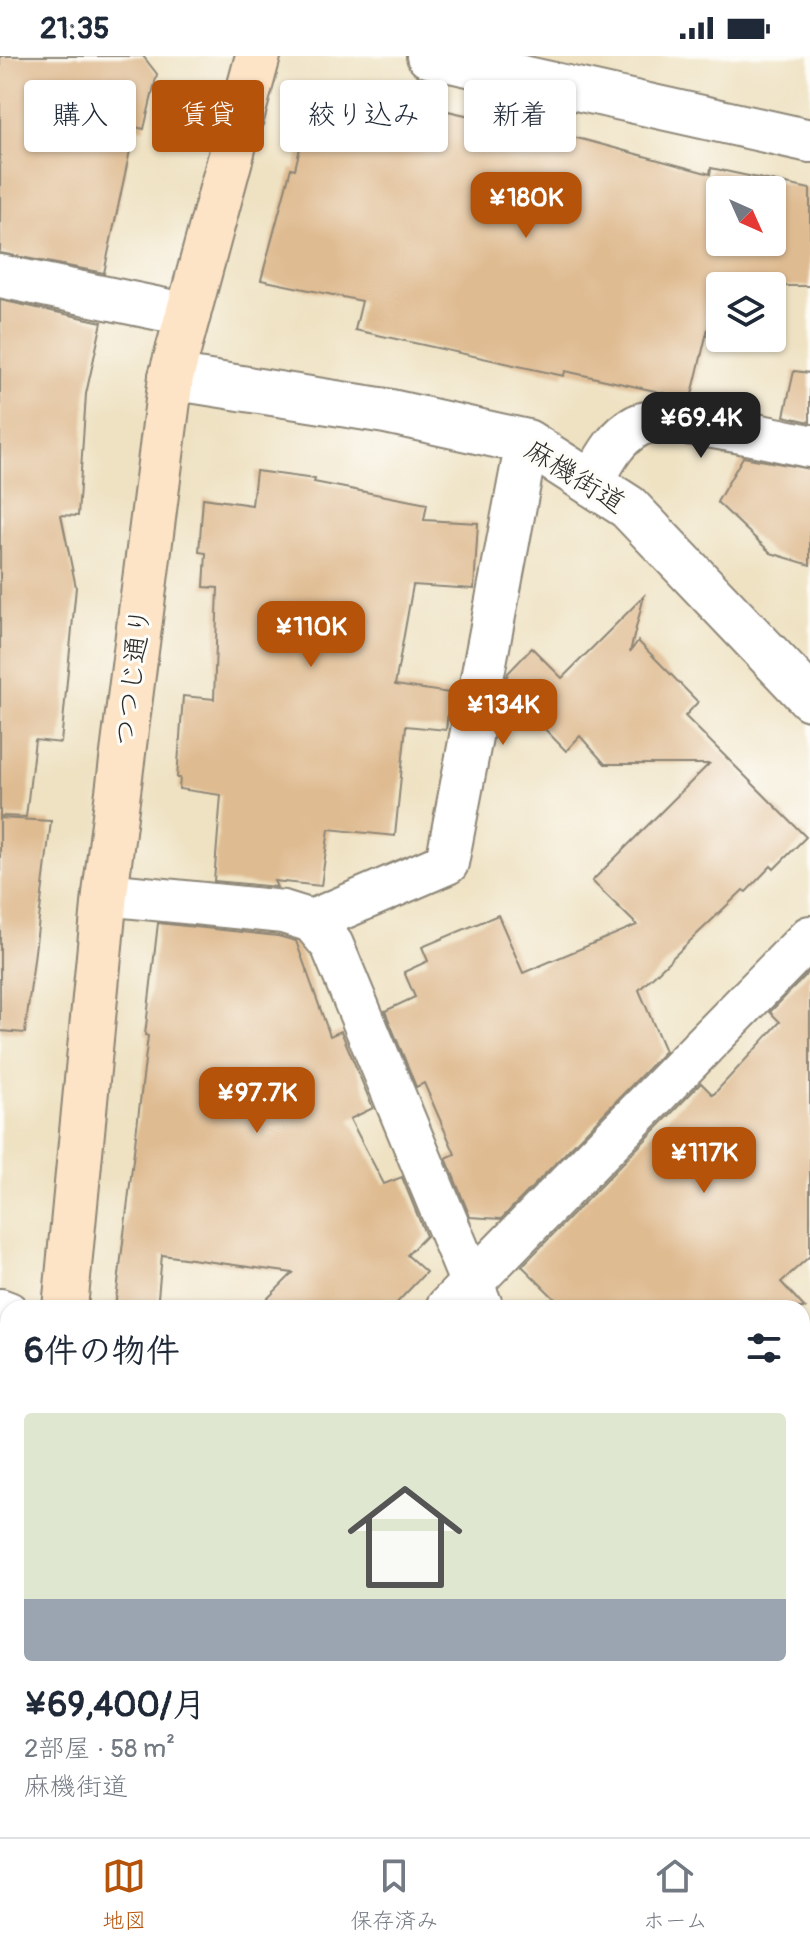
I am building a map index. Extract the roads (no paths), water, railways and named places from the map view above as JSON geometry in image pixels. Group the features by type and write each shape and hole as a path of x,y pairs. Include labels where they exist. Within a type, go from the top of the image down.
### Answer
{"main road":[{"name":"つつじ通り","path":"66,1300 105,894 171,377 258,56"}],"street":[{"path":"428,56 810,141"},
{"path":"0,276 189,315"},
{"name":"麻機街道","path":"171,377 386,411 527,442 628,507 810,698"},
{"path":"591,484 611,448 643,423 672,421 810,446"},
{"path":"312,921 447,863 527,442"},
{"path":"105,894 283,912 312,921 332,945 467,1300 810,937"}]}
